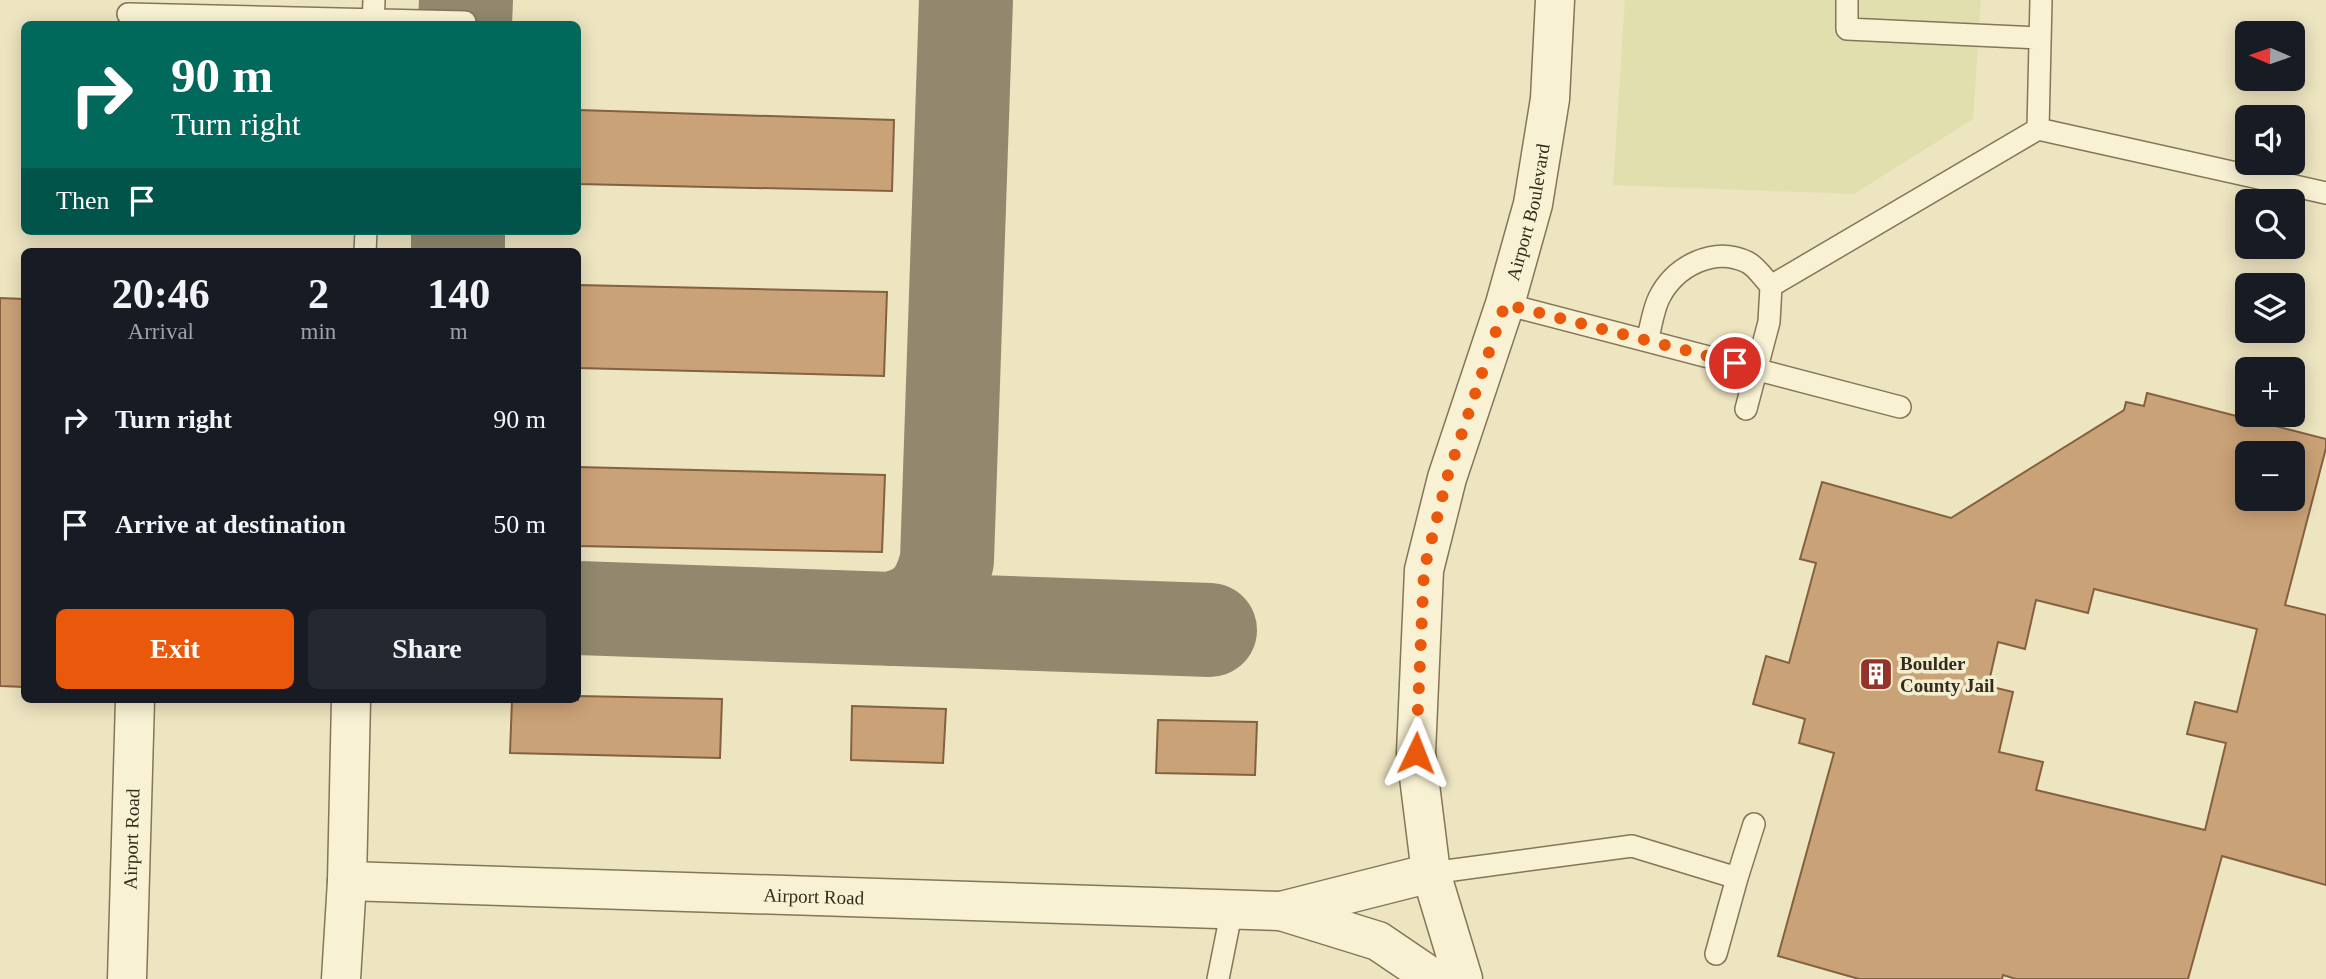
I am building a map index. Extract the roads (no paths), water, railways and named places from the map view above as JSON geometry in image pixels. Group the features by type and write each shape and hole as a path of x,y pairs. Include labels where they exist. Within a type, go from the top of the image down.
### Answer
{"street":[{"name":"Airport Boulevard","path":"1431,873 1416,753 1424,570 1447,478 1505,304 1532,204 1548,112 1555,0"},
{"name":"Airport Road","path":"127,979 135,703"},
{"path":"341,979 347,881 351,703"},
{"name":"Airport Road","path":"1282,911 1431,873"},
{"path":"1431,873 1463,979"},
{"name":"Airport Road","path":"347,881 1282,911 1378,941 1434,979"}],"lane":[{"path":"1847,0 1847,29 2040,38"},
{"path":"2038,129 2041,0"},
{"path":"128,14 374,15 452,21"},
{"path":"1771,286 2038,129 2326,193"},
{"path":"1647,341 1658,299 1672,279 1693,262 1718,256 1749,262 1771,286 1769,322 1746,409"},
{"path":"1505,304 1900,407"},
{"path":"1716,954 1754,824"},
{"path":"1431,873 1632,846 1737,878"},
{"path":"1219,979 1232,909"}],"place":[{"name":"Boulder County Jail","path":"1876,674"}]}
